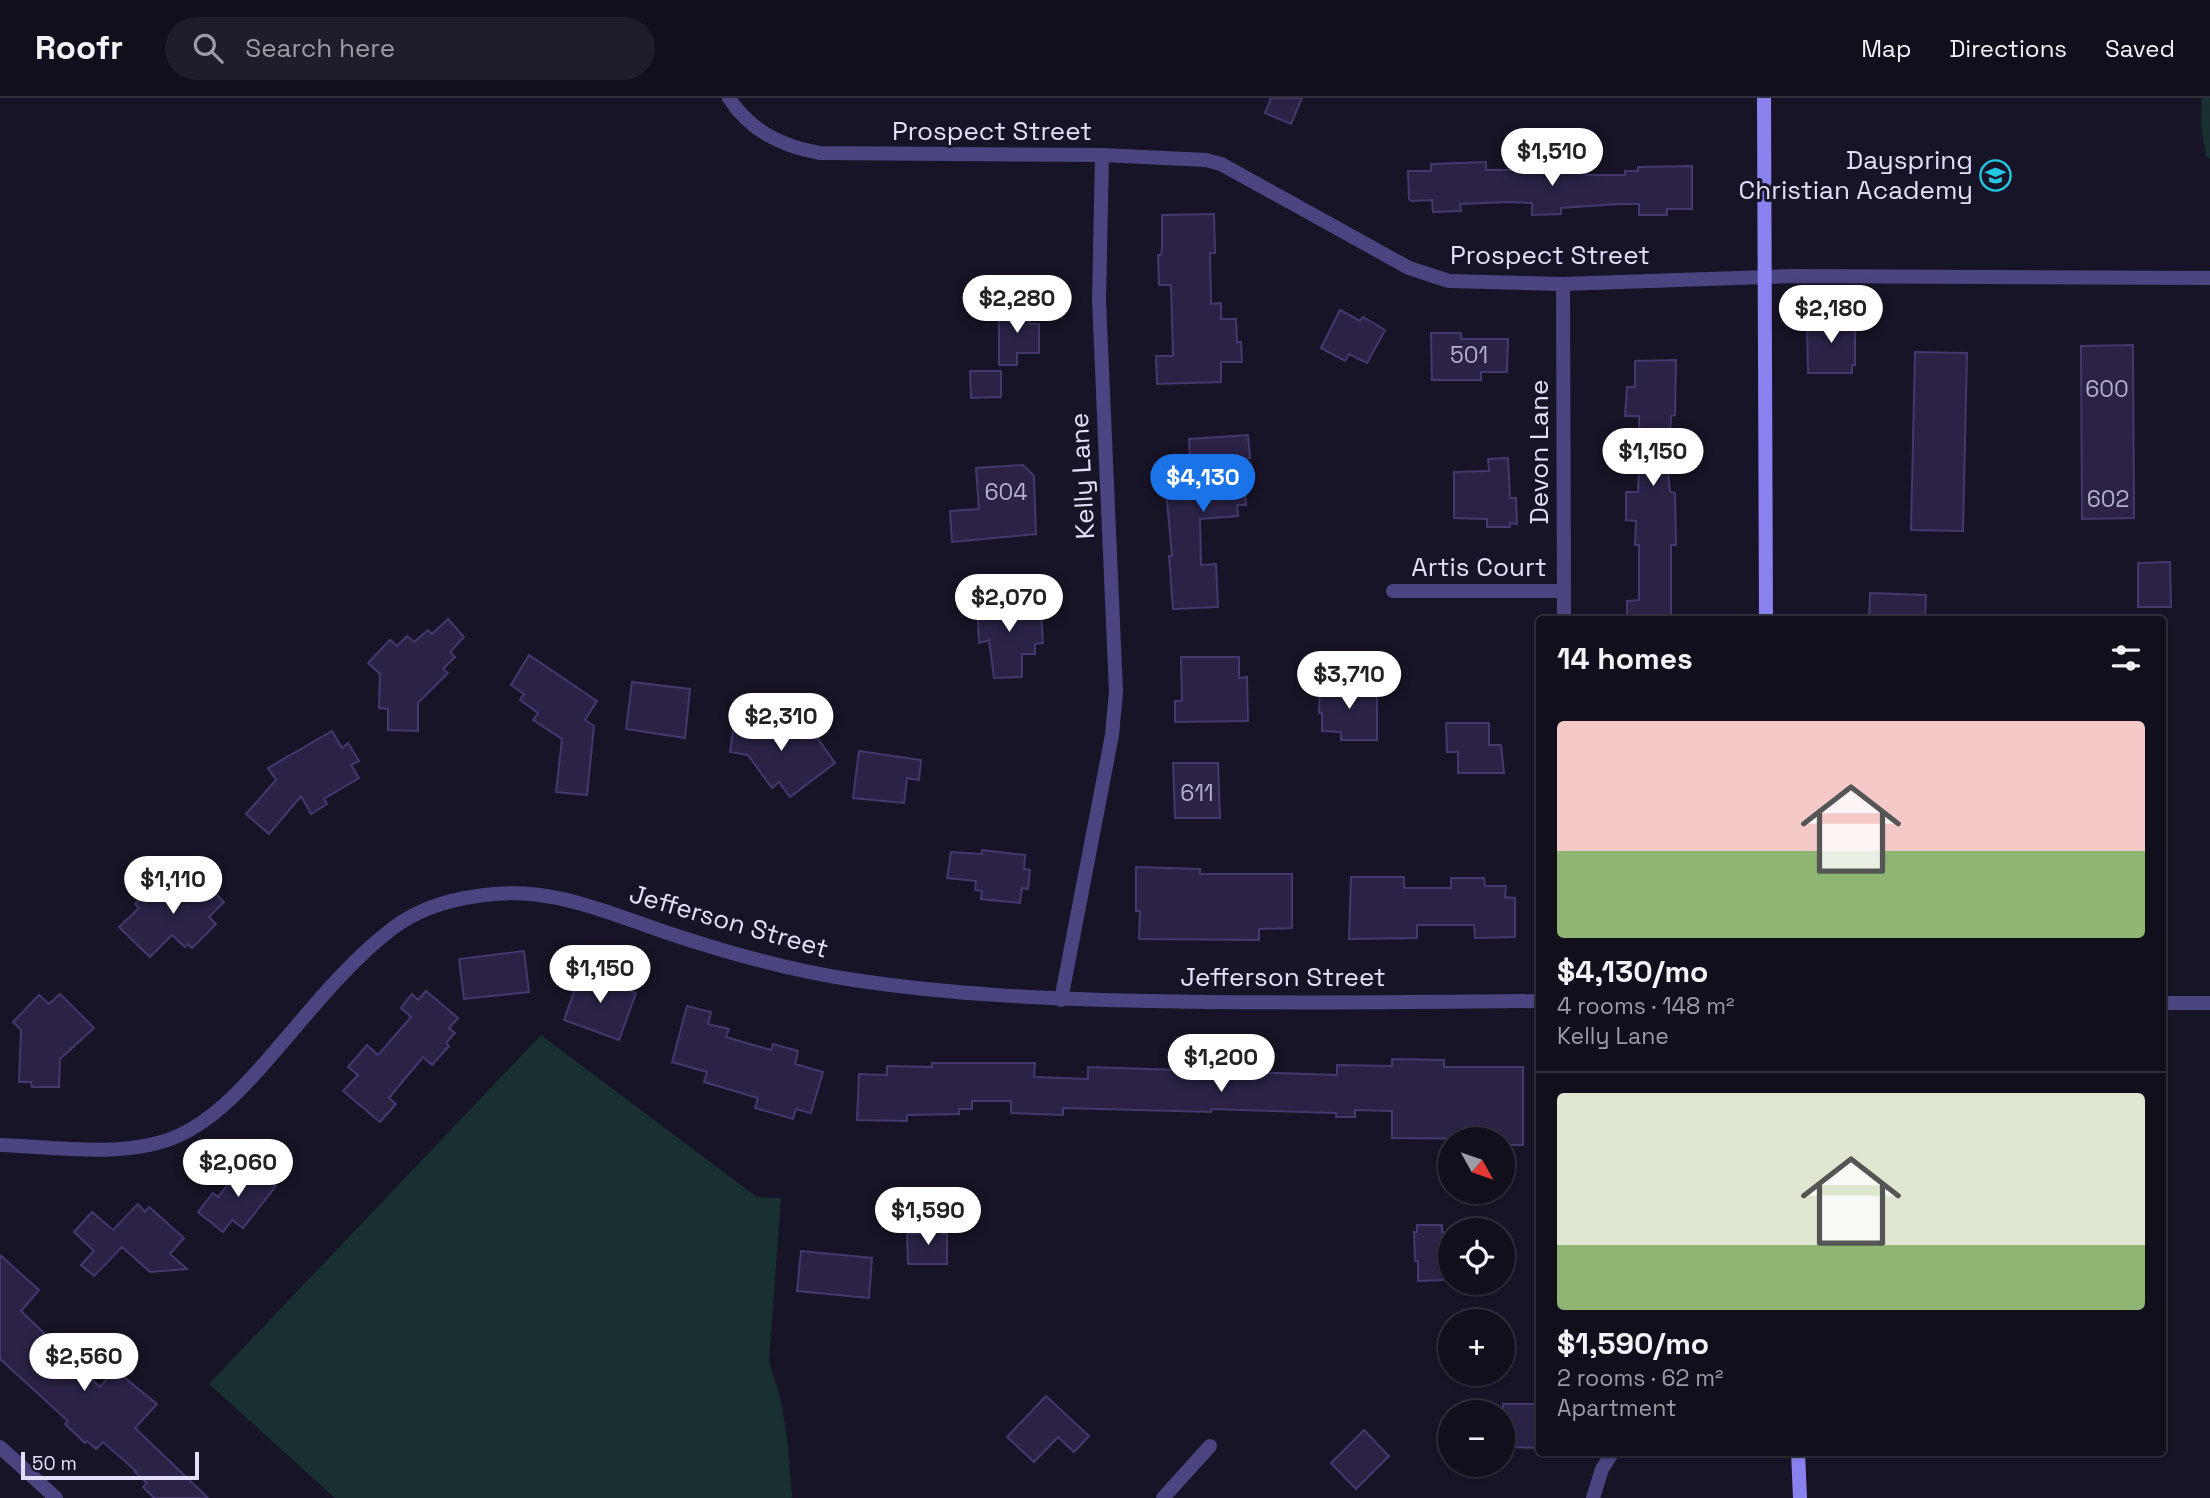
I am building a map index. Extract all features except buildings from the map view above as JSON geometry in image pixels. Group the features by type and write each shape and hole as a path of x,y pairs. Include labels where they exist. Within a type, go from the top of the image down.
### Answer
{"street":[{"name":"Prospect Street","path":"729,98 763,134 785,145 820,153 1188,157 1221,164 1409,268 1449,281 1563,284 1767,276 2210,278"},
{"path":"1764,98 1767,276 1766,616"},
{"name":"Kelly Lane","path":"1061,1000 1112,735 1116,692 1099,300 1102,155"},
{"name":"Devon Lane","path":"1563,284 1564,616"},
{"name":"Artis Court","path":"1393,591 1564,591"},
{"name":"Jefferson Street","path":"0,1145 117,1149 149,1145 180,1135 212,1116 248,1082 364,953 396,926 436,905 477,896 520,892 553,895 760,961 849,979 919,989 1061,1000 1214,1003 1536,1001"},
{"path":"2166,1003 2210,1003"},
{"path":"1163,1498 1210,1446"},
{"path":"0,1447 56,1498"},
{"path":"1593,1498 1602,1469 1610,1456"},
{"path":"1798,1456 1800,1498"}],"green space":[{"path":"2202,98 2210,98 2210,159 2206,156 2201,126"},
{"path":"541,1035 757,1197 781,1198 769,1361 780,1397 787,1437 792,1498 335,1498 209,1384"}],"place":[{"name":"Dayspring Christian Academy","path":"1996,175"}]}
